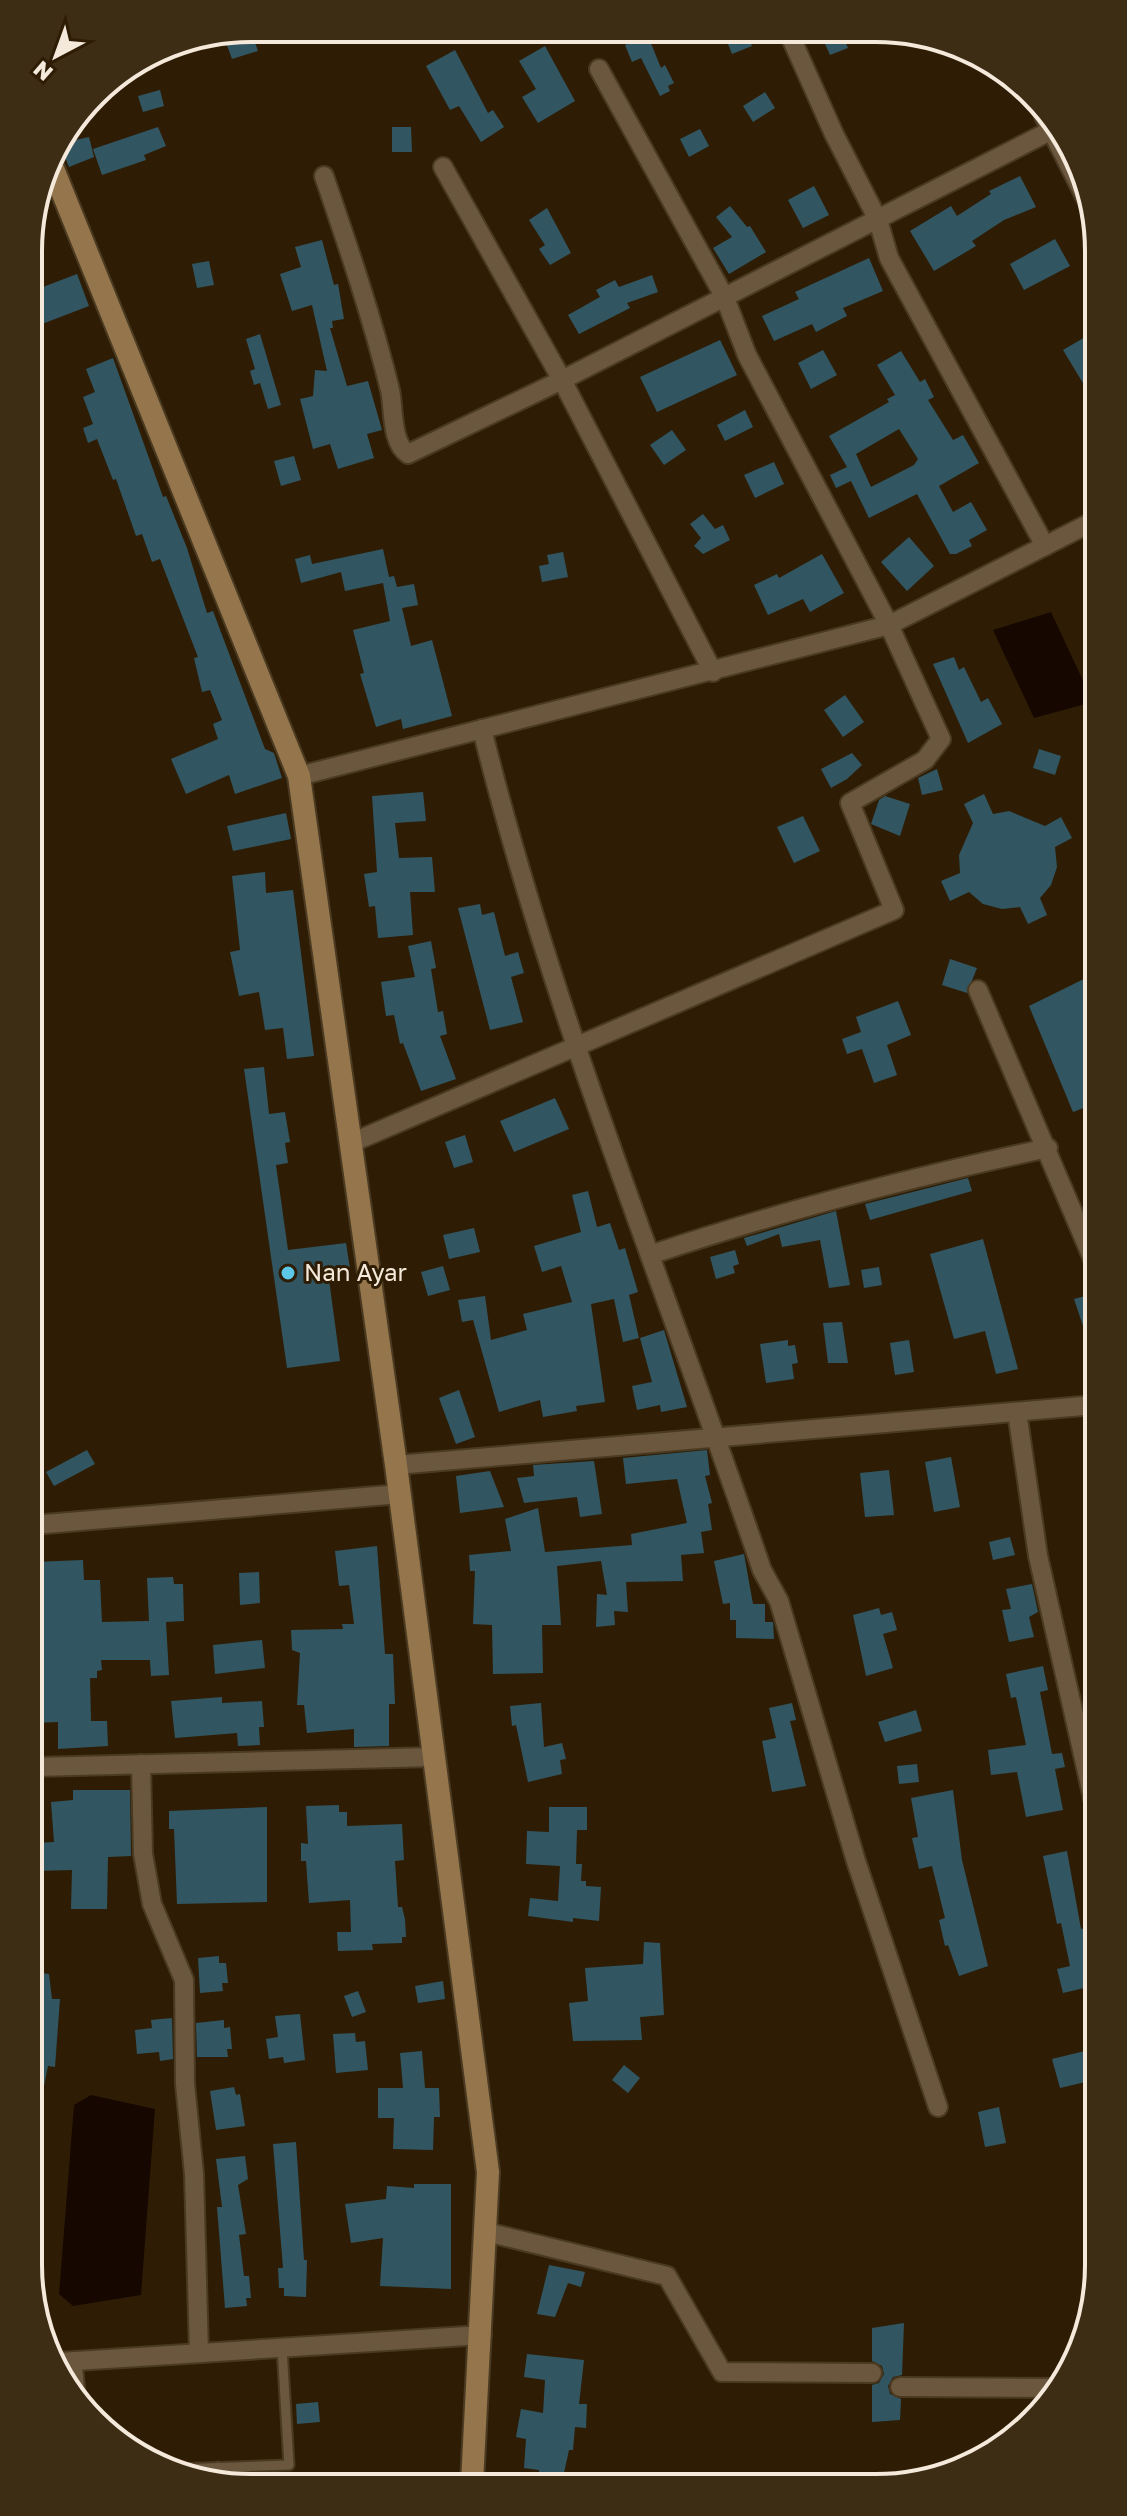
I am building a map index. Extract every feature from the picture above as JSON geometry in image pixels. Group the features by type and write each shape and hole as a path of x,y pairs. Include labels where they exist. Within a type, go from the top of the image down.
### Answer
{"main road":[{"path":"56,177 299,776 400,1494 488,2172 473,2474"}],"street":[{"path":"793,42 834,134 878,220 889,258 1045,546"},
{"path":"351,1143 894,910 850,803 853,798 895,780 925,760 941,739 889,625 747,355 725,298 599,69"},
{"path":"324,176 358,275 391,393 399,446 408,454 562,380 1048,132"},
{"path":"443,167 562,380 713,672"},
{"path":"299,776 889,625 1085,526"},
{"path":"482,729 513,854 574,1046 762,1570 779,1601 856,1861 938,2107"},
{"path":"978,990 1085,1239"},
{"path":"650,1255 894,1181 1048,1148"},
{"path":"396,1465 1085,1406"},
{"path":"1017,1412 1038,1556 1085,1763"},
{"path":"42,1524 400,1494"},
{"path":"42,1767 434,1757"},
{"path":"141,1764 143,1854 152,1904 184,1980 185,2084 194,2174 199,2353"},
{"path":"486,2232 667,2276 722,2372 872,2373"},
{"path":"68,2362 482,2335"},
{"path":"900,2387 1045,2388"}],"lane":[{"path":"202,2468 289,2465 282,2348"},
{"path":"218,2467 218,2471"}],"shaded area":[{"path":"1051,612 1085,685 1085,704 1034,718 993,630"},
{"path":"91,2095 155,2109 141,2295 73,2306 59,2294 74,2105"}],"building":[{"path":"255,42 258,51 232,59 226,44"},
{"path":"650,42 661,68 665,65 674,83 668,86 670,91 660,96 641,58 632,62 625,45"},
{"path":"727,42 750,42 752,46 732,54"},
{"path":"824,42 845,42 848,48 830,55"},
{"path":"545,46 575,101 538,123 522,97 536,89 519,61"},
{"path":"455,50 488,113 493,110 504,127 481,142 459,106 450,110 426,66"},
{"path":"160,90 164,106 143,112 138,96"},
{"path":"765,92 775,108 753,122 743,106"},
{"path":"158,127 166,146 144,155 146,160 102,175 93,149"},
{"path":"392,127 411,127 412,152 392,152"},
{"path":"700,129 709,146 689,157 680,139"},
{"path":"89,137 94,157 69,167 65,157 74,140"},
{"path":"1020,176 1036,207 1004,220 972,241 976,246 934,271 910,231 951,206 957,216 991,194 989,191"},
{"path":"814,186 829,215 803,228 788,200"},
{"path":"730,206 747,227 750,226 766,252 729,274 713,248 732,237 716,217"},
{"path":"547,208 571,253 550,265 539,249 545,245 529,220"},
{"path":"1055,239 1070,266 1024,290 1010,264"},
{"path":"322,240 334,285 338,284 344,319 332,321 333,328 330,328 347,386 368,381 382,430 367,434 374,458 338,469 330,444 313,449 300,399 313,396 315,370 327,371 312,305 292,311 280,274 301,267 295,247"},
{"path":"869,258 883,291 843,308 847,316 816,332 812,324 774,341 762,316 799,299 795,292"},
{"path":"209,261 214,285 197,288 192,264"},
{"path":"77,274 89,306 42,324 42,287"},
{"path":"652,275 658,292 627,303 630,308 579,334 568,315 600,297 596,290 615,280 619,287"},
{"path":"260,334 281,405 268,409 260,383 254,385 250,371 255,369 246,339"},
{"path":"1085,337 1085,386 1063,350"},
{"path":"720,340 737,375 657,412 640,377"},
{"path":"823,350 837,375 811,389 798,363"},
{"path":"901,351 920,382 925,379 934,397 928,400 953,440 963,435 979,463 939,486 953,512 971,502 987,530 969,540 972,546 956,554 950,554 917,494 869,518 851,481 836,488 830,475 847,467 829,436 889,402 887,399 895,395 877,365","holes":["899,429 918,459 914,465 871,487 856,454"]},
{"path":"113,358 163,497 166,496 187,548 207,613 213,611 265,749 274,753 282,778 235,794 229,775 186,794 171,759 218,739 213,724 222,720 210,690 202,692 194,658 198,657 160,559 152,562 142,534 136,536 116,479 113,480 97,439 88,443 83,428 93,424 83,397 95,392 86,369"},
{"path":"745,410 753,427 725,441 717,425"},
{"path":"672,430 686,450 664,465 650,445"},
{"path":"294,456 301,480 281,486 274,461"},
{"path":"774,462 784,484 755,498 744,475"},
{"path":"703,514 715,529 723,525 730,540 703,554 694,546 701,538 690,524"},
{"path":"909,537 934,566 907,591 881,562"},
{"path":"383,549 389,577 394,576 397,587 414,584 418,605 402,608 411,646 432,640 452,716 403,729 401,719 376,727 360,674 364,673 353,630 390,621 383,583 345,591 341,572 301,583 295,559 310,555 312,564"},
{"path":"563,552 568,577 542,582 539,566 549,564 547,555"},
{"path":"822,554 844,593 810,612 803,599 768,615 754,585 777,574 779,578"},
{"path":"954,657 959,670 964,667 981,702 988,698 1002,724 968,743 933,664"},
{"path":"845,695 864,722 843,737 824,710"},
{"path":"1039,749 1061,756 1055,775 1033,768"},
{"path":"852,753 862,765 831,788 821,769"},
{"path":"937,769 943,790 922,795 918,778"},
{"path":"423,792 426,821 395,823 399,858 432,857 435,892 410,892 413,935 378,938 375,906 369,907 364,874 377,872 372,796"},
{"path":"984,794 993,814 1009,811 1045,826 1061,817 1072,838 1055,847 1057,867 1051,885 1040,898 1047,915 1028,924 1020,907 1002,909 983,904 969,892 950,901 941,881 960,873 959,855 973,823 964,804"},
{"path":"885,796 910,804 900,836 871,824 879,800"},
{"path":"286,813 291,839 233,851 227,826"},
{"path":"803,816 820,851 794,863 777,827"},
{"path":"265,872 266,893 293,890 314,1056 287,1059 283,1028 265,1030 259,992 239,996 230,952 240,950 232,876"},
{"path":"480,904 482,915 494,912 505,956 518,952 524,973 511,977 523,1022 490,1030 458,908"},
{"path":"431,941 436,968 431,969 438,1012 443,1011 447,1034 440,1036 456,1079 421,1091 403,1043 400,1044 394,1015 386,1016 381,982 415,977 408,946"},
{"path":"950,959 977,968 967,993 942,985"},
{"path":"1085,978 1085,1107 1073,1112 1029,1006"},
{"path":"898,1001 911,1035 887,1045 897,1075 874,1083 862,1049 847,1054 842,1039 861,1032 856,1017"},
{"path":"264,1067 269,1114 285,1112 290,1142 285,1143 288,1163 276,1165 288,1250 346,1243 350,1269 328,1272 340,1361 287,1368 244,1069"},
{"path":"555,1098 569,1129 514,1152 500,1121"},
{"path":"465,1135 473,1162 454,1168 445,1142"},
{"path":"968,1178 972,1191 870,1220 865,1204"},
{"path":"588,1191 597,1227 610,1223 619,1250 625,1248 638,1292 629,1295 639,1338 623,1342 614,1299 591,1304 605,1402 576,1406 577,1411 543,1417 540,1400 499,1412 473,1320 462,1322 458,1300 485,1296 491,1340 527,1330 523,1314 572,1302 561,1266 542,1272 534,1246 581,1232 572,1195"},
{"path":"836,1211 850,1285 829,1288 820,1240 782,1247 779,1234 747,1246 744,1238"},
{"path":"474,1228 480,1252 449,1259 443,1235"},
{"path":"983,1239 1018,1369 996,1374 985,1331 954,1339 930,1254"},
{"path":"735,1250 739,1264 733,1266 735,1273 716,1279 710,1257"},
{"path":"443,1266 450,1290 428,1296 421,1272"},
{"path":"879,1267 882,1285 864,1288 861,1270"},
{"path":"1085,1296 1085,1325 1083,1326 1074,1299"},
{"path":"842,1322 848,1363 828,1363 823,1323"},
{"path":"664,1330 687,1407 661,1412 660,1405 637,1410 632,1386 652,1382 640,1338"},
{"path":"788,1340 788,1346 795,1345 798,1363 792,1364 794,1379 766,1383 760,1344"},
{"path":"909,1340 914,1372 895,1375 890,1343"},
{"path":"459,1390 475,1437 456,1444 439,1398"},
{"path":"87,1450 95,1464 54,1486 46,1472"},
{"path":"707,1450 710,1475 705,1476 712,1503 708,1504 712,1530 701,1532 704,1553 681,1555 683,1581 626,1582 628,1612 614,1611 615,1625 596,1627 597,1594 607,1595 601,1561 557,1566 561,1625 542,1625 543,1673 493,1674 492,1625 473,1624 475,1571 470,1571 469,1555 511,1551 505,1519 538,1508 545,1552 632,1545 631,1534 687,1523 677,1479 626,1484 623,1458"},
{"path":"951,1457 960,1507 934,1512 925,1462"},
{"path":"594,1461 602,1514 580,1517 577,1497 524,1503 517,1478 534,1476 533,1465"},
{"path":"889,1470 894,1515 865,1517 860,1473"},
{"path":"490,1471 504,1507 460,1513 456,1476"},
{"path":"1010,1537 1015,1555 993,1560 989,1542"},
{"path":"377,1546 385,1654 393,1654 395,1704 389,1704 389,1746 354,1747 354,1729 307,1733 304,1705 297,1705 300,1653 292,1650 291,1630 343,1629 342,1624 354,1624 349,1585 339,1586 335,1551"},
{"path":"744,1554 753,1604 765,1604 765,1622 773,1622 774,1639 736,1638 736,1620 730,1620 730,1603 723,1604 714,1561"},
{"path":"83,1560 84,1580 100,1580 102,1622 149,1621 147,1578 173,1577 174,1584 183,1584 184,1621 166,1622 169,1675 151,1676 150,1660 101,1660 102,1670 97,1671 97,1678 90,1678 91,1721 107,1721 108,1746 58,1749 58,1722 42,1723 42,1562"},
{"path":"259,1572 260,1603 240,1605 239,1573"},
{"path":"1032,1584 1038,1612 1029,1617 1034,1637 1009,1642 1002,1610 1011,1609 1006,1589"},
{"path":"879,1608 881,1615 892,1612 897,1630 883,1634 893,1668 866,1676 853,1615"},
{"path":"262,1640 265,1668 215,1674 213,1645"},
{"path":"1043,1666 1048,1690 1040,1692 1052,1754 1062,1753 1065,1767 1055,1769 1063,1810 1026,1817 1017,1772 991,1775 988,1750 1026,1745 1016,1697 1011,1698 1006,1674"},
{"path":"222,1697 222,1703 262,1701 264,1727 259,1727 260,1745 238,1746 237,1733 175,1738 171,1701"},
{"path":"541,1703 544,1747 562,1743 566,1759 560,1760 562,1774 528,1782 516,1725 512,1726 510,1706"},
{"path":"792,1703 796,1720 790,1721 806,1786 772,1792 762,1741 776,1738 769,1708"},
{"path":"916,1710 922,1731 885,1742 878,1722"},
{"path":"917,1764 919,1782 899,1784 897,1766"},
{"path":"73,1790 130,1790 131,1856 108,1857 107,1909 71,1909 72,1870 42,1871 42,1843 54,1842 51,1802 73,1800"},
{"path":"953,1790 962,1860 988,1966 959,1976 948,1945 945,1946 939,1920 945,1918 932,1866 919,1869 912,1838 918,1837 911,1798"},
{"path":"339,1805 339,1812 347,1812 347,1826 402,1824 404,1860 395,1861 398,1907 402,1907 405,1919 406,1937 402,1937 402,1943 372,1944 373,1950 338,1951 337,1932 351,1932 350,1900 309,1903 306,1861 301,1861 301,1843 308,1844 306,1806"},
{"path":"267,1807 267,1902 177,1904 174,1829 169,1829 169,1811"},
{"path":"549,1807 587,1807 587,1830 577,1830 576,1864 582,1864 581,1881 586,1881 586,1886 601,1887 599,1921 573,1918 573,1922 528,1916 530,1898 558,1901 560,1866 526,1864 527,1831 549,1832"},
{"path":"1067,1851 1081,1929 1085,1928 1085,1988 1063,1993 1057,1969 1070,1966 1061,1923 1057,1924 1043,1856"},
{"path":"644,1942 660,1943 664,2015 640,2017 642,2040 573,2041 569,2003 588,2001 585,1968 643,1964"},
{"path":"219,1956 219,1963 226,1963 228,1983 222,1983 223,1991 200,1993 198,1958"},
{"path":"42,1973 49,1974 52,1999 60,1999 55,2067 48,2066 42,2096"},
{"path":"443,1981 445,1999 418,2003 415,1986"},
{"path":"358,1991 366,2012 352,2017 344,1996"},
{"path":"300,2014 305,2060 284,2063 283,2057 269,2059 266,2039 278,2037 275,2016"},
{"path":"172,2018 173,2059 160,2061 159,2052 137,2054 135,2030 152,2028 151,2020"},
{"path":"224,2020 224,2028 230,2027 232,2049 227,2049 228,2057 197,2057 196,2023"},
{"path":"355,2033 356,2042 365,2041 368,2070 336,2073 333,2034"},
{"path":"422,2051 425,2088 439,2088 440,2117 434,2117 433,2150 393,2149 394,2118 378,2118 378,2088 403,2088 400,2053"},
{"path":"1085,2051 1085,2082 1060,2088 1052,2059"},
{"path":"624,2065 640,2078 628,2093 612,2080"},
{"path":"234,2087 236,2095 240,2094 245,2126 216,2130 210,2091"},
{"path":"999,2107 1006,2143 985,2147 978,2112"},
{"path":"296,2142 304,2260 307,2260 306,2297 284,2296 284,2288 279,2288 278,2268 283,2268 273,2144"},
{"path":"245,2156 248,2179 238,2185 246,2234 239,2235 244,2276 249,2276 251,2298 246,2298 247,2306 225,2308 217,2207 222,2207 216,2159"},
{"path":"414,2184 451,2184 451,2289 380,2286 383,2238 351,2243 345,2204 386,2199 387,2186 414,2188"},
{"path":"549,2265 585,2272 581,2287 568,2283 555,2317 537,2314"},
{"path":"904,2323 902,2375 893,2377 888,2386 890,2394 901,2399 900,2420 872,2422 872,2385 879,2383 884,2374 882,2366 872,2361 872,2328"},
{"path":"527,2354 584,2360 579,2404 587,2404 586,2428 575,2427 573,2450 569,2450 564,2474 539,2474 539,2470 524,2468 526,2439 516,2437 521,2409 543,2413 545,2380 524,2377"},
{"path":"318,2402 320,2422 297,2424 296,2404"}],"place":[{"name":"Nan Ayar","path":"288,1273"}]}
